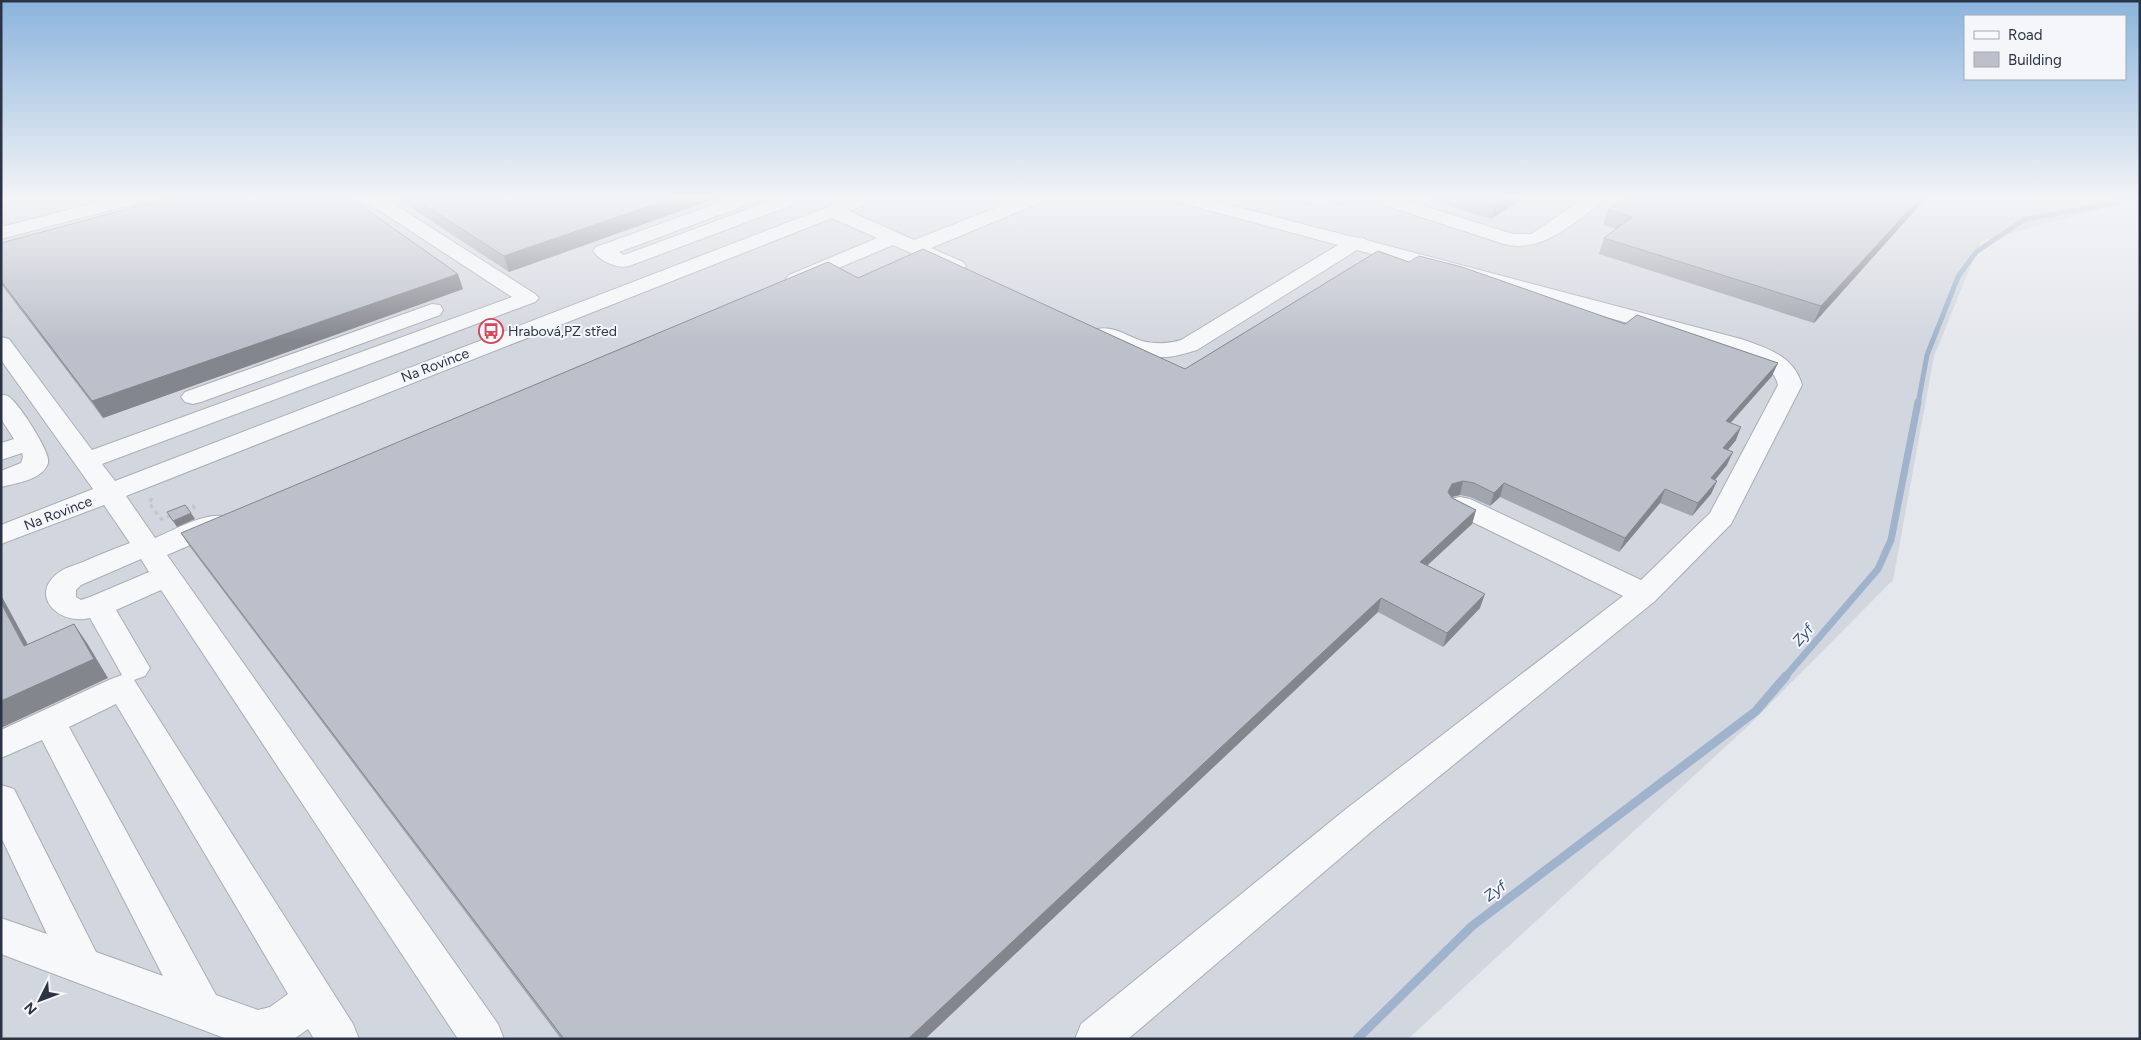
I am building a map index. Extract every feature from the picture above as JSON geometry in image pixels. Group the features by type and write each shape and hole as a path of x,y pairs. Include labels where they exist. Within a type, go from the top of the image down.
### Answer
{"street":[{"path":"87,461 528,298 447,246"},
{"path":"618,246 603,251 622,262 666,246"},
{"name":"Na Rovince","path":"1,535 743,246"},
{"path":"775,288 898,246"},
{"path":"911,246 978,276"},
{"path":"1084,324 1140,348 1152,351 1177,349 1189,345 1351,246"},
{"path":"1096,1039 1359,820 1645,594 1721,518 1790,385 1789,376 1783,368 1764,356 1733,344 1370,246"},
{"path":"193,397 432,310"},
{"path":"1,344 110,492 483,1039"},
{"path":"314,353 334,370"},
{"path":"1,402 29,442 36,456 36,464 24,471 1,479"},
{"path":"1,452 29,442"},
{"path":"1460,505 1645,594"},
{"path":"167,576 98,606 81,610 70,608 63,602 61,596 62,588 71,578 236,515"},
{"path":"98,606 134,668"},
{"path":"1,745 122,688 338,1039"},
{"path":"49,722 201,1008"},
{"path":"1,799 81,964"},
{"path":"1,936 258,1030 280,1024 314,1000"}],"path":[{"path":"155,495 149,503 161,519 193,506 208,526"}],"shaded area":[{"path":"1,246 1979,246 1934,356 1893,580 1749,725 1408,1039 1,1039"}],"building":[{"path":"1,246 418,246 458,274 92,401 1,281"},
{"path":"488,246 534,246 504,256"},
{"path":"1628,246 1876,246 1821,306"},
{"path":"923,249 1185,369 1378,251 1409,262 1419,256 1462,267 1625,324 1637,315 1778,363 1726,421 1741,427 1723,448 1733,452 1711,478 1717,481 1698,503 1665,489 1625,538 1504,483 1494,493 1474,483 1463,481 1452,484 1448,492 1452,498 1476,510 1420,562 1485,594 1447,633 1381,598 908,1039 564,1039 181,533 828,262 858,278"},
{"path":"185,505 191,513 173,521 167,512"},
{"path":"1,603 24,646 74,624 94,659 1,701"}],"waterway":[{"name":"Zyf","path":"1918,404 1927,355 1958,277 1976,252 1986,246"},
{"name":"Zyf","path":"1785,677 1878,569 1891,540 1918,402"},
{"name":"Zyf","path":"1357,1039 1472,926 1756,711 1786,676"}],"place":[{"name":"Hrabová,PZ střed","path":"491,331"}]}
